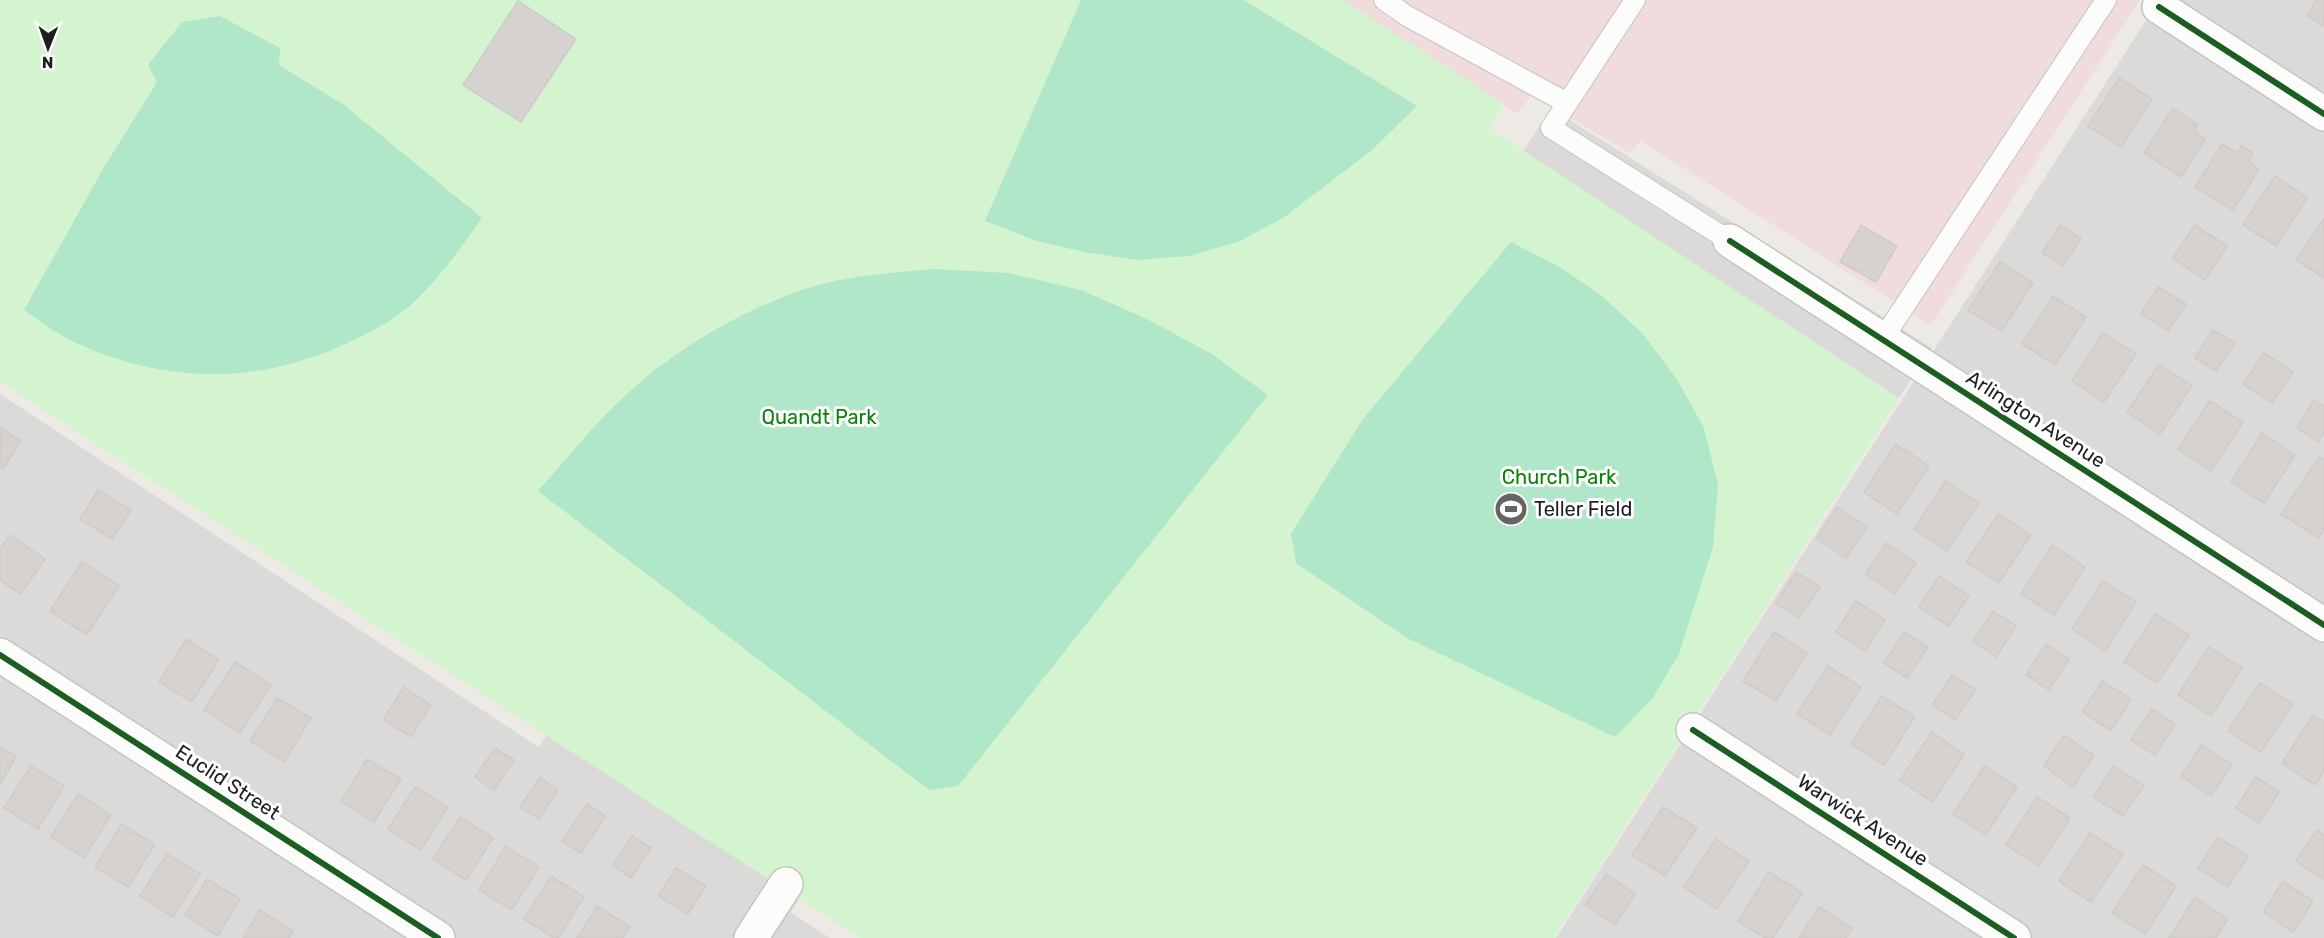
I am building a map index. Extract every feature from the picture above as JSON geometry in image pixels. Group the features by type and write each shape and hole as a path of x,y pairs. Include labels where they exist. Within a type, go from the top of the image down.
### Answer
{"street":[{"path":"2159,7 2324,114"},
{"name":"Arlington Avenue","path":"1730,241 2324,625"},
{"name":"Euclid Street","path":"0,654 438,938"},
{"name":"Warwick Avenue","path":"1693,729 2014,938"},
{"path":"751,938 791,875"}],"lane":[{"path":"1384,0 1407,16 1567,103"},
{"path":"1635,0 1551,128 1730,241"},
{"path":"1882,340 2106,0"}],"shaded area":[{"path":"1343,0 2140,0 1931,325 1641,141 1630,153 1531,95 1518,114"},
{"path":"2159,0 2324,0 2324,938 1556,938"},
{"path":"1551,108 1932,348 1893,407 1514,166"},
{"path":"0,394 830,938 0,938"},
{"path":"547,734 800,898 788,917 534,754"}],"green space":[{"name":"Quandt Park","path":"0,0 1343,0 1504,104 1489,128 1899,398 1554,938 859,938 0,382"},
{"path":"1081,0 1244,0 1417,106 1371,151 1283,218 1238,242 1188,256 1137,260 1084,252 1037,241 985,221"},
{"path":"220,16 280,48 279,65 344,105 482,218 450,262 413,303 380,327 343,345 275,368 241,373 206,374 138,365 70,340 24,310 103,169 157,82 148,65 182,22"},
{"name":"Teller Field","path":"1511,242 1560,267 1603,297 1643,334 1678,381 1704,428 1718,485 1713,547 1679,654 1652,699 1615,737 1407,638 1296,563 1291,534 1363,419"},
{"path":"933,269 1008,273 1081,290 1145,318 1212,354 1268,395 958,786 929,790 538,491 615,405 646,377 708,334 753,310 815,286 865,276"}],"building":[{"path":"2316,0 2324,0 2324,26 2307,16"},
{"path":"518,1 576,39 521,122 463,85"},
{"path":"2119,78 2152,99 2121,147 2088,126"},
{"path":"2173,108 2198,125 2194,131 2205,139 2181,177 2144,153"},
{"path":"2222,144 2237,153 2241,146 2253,153 2249,162 2259,169 2233,210 2195,187"},
{"path":"2275,176 2307,198 2276,246 2243,225"},
{"path":"2324,218 2324,278 2296,260"},
{"path":"1861,225 1897,246 1876,282 1840,262"},
{"path":"2060,225 2081,238 2063,266 2042,253"},
{"path":"2195,225 2227,246 2205,280 2173,258"},
{"path":"2000,262 2033,283 2002,331 1968,310"},
{"path":"2158,287 2186,304 2168,331 2141,314"},
{"path":"2053,296 2086,317 2055,365 2022,344"},
{"path":"2213,330 2235,343 2216,371 2195,358"},
{"path":"2103,333 2136,354 2104,402 2072,381"},
{"path":"2264,353 2293,372 2272,403 2243,384"},
{"path":"2159,364 2192,386 2160,434 2127,412"},
{"path":"2314,400 2324,406 2324,432 2318,442 2297,428"},
{"path":"2210,401 2243,422 2211,471 2178,449"},
{"path":"1,428 21,441 3,469 0,467"},
{"path":"2262,433 2295,455 2264,503 2231,482"},
{"path":"1896,444 1929,466 1897,514 1864,492"},
{"path":"2319,457 2324,460 2324,529 2318,538 2281,514"},
{"path":"1946,481 1979,503 1947,551 1914,529"},
{"path":"98,490 131,510 112,539 80,519"},
{"path":"1837,507 1867,527 1846,558 1817,538"},
{"path":"1998,514 2031,535 1999,583 1966,562"},
{"path":"10,535 45,559 21,594 0,580 0,549"},
{"path":"1886,543 1916,563 1895,594 1866,574"},
{"path":"2052,545 2085,567 2054,615 2021,594"},
{"path":"82,562 119,586 87,635 50,611"},
{"path":"1796,572 1820,587 1799,618 1776,603"},
{"path":"1939,576 1969,596 1949,626 1919,607"},
{"path":"2103,581 2136,602 2105,651 2072,629"},
{"path":"1856,601 1885,620 1865,651 1836,632"},
{"path":"1993,611 2016,626 1996,657 1973,641"},
{"path":"2156,614 2189,635 2157,683 2124,662"},
{"path":"1774,632 1807,653 1776,701 1743,681"},
{"path":"1904,632 1928,647 1907,678 1884,663"},
{"path":"186,639 219,660 192,702 159,682"},
{"path":"2046,644 2069,659 2049,690 2026,675"},
{"path":"2209,647 2242,668 2211,716 2178,695"},
{"path":"235,662 271,685 240,733 204,710"},
{"path":"1828,666 1861,687 1830,735 1797,714"},
{"path":"1952,675 1976,690 1955,720 1932,705"},
{"path":"2102,681 2131,699 2111,731 2082,712"},
{"path":"2260,683 2293,704 2261,752 2228,731"},
{"path":"404,687 431,705 411,737 383,720"},
{"path":"1882,696 1915,717 1884,765 1851,744"},
{"path":"277,698 311,718 284,762 250,741"},
{"path":"2152,709 2175,724 2155,755 2131,740"},
{"path":"2313,715 2324,722 2324,771 2315,785 2282,763"},
{"path":"1932,732 1964,754 1933,802 1900,780"},
{"path":"2064,735 2094,755 2073,787 2044,766"},
{"path":"2202,745 2232,765 2211,796 2181,776"},
{"path":"0,747 16,757 0,784"},
{"path":"495,748 514,760 494,790 475,777"},
{"path":"367,759 401,779 374,822 341,801"},
{"path":"31,766 64,786 38,829 4,808"},
{"path":"1984,766 2017,787 1986,835 1953,814"},
{"path":"2114,766 2144,786 2123,816 2093,797"},
{"path":"540,777 558,790 539,819 520,807"},
{"path":"2256,777 2279,792 2259,823 2236,808"},
{"path":"415,787 448,807 421,850 388,829"},
{"path":"78,794 111,815 84,858 51,837"},
{"path":"2037,797 2070,818 2039,866 2006,845"},
{"path":"587,804 606,816 581,853 562,841"},
{"path":"1663,807 1697,828 1665,876 1632,855"},
{"path":"460,817 493,838 466,880 433,859"},
{"path":"122,824 155,845 128,887 95,867"},
{"path":"2317,830 2324,835 2324,880 2296,861"},
{"path":"2090,833 2123,854 2091,902 2059,881"},
{"path":"632,836 651,848 631,878 613,865"},
{"path":"2218,837 2248,856 2228,887 2198,868"},
{"path":"1716,839 1749,861 1717,909 1684,887"},
{"path":"506,846 539,867 512,910 479,890"},
{"path":"167,854 200,874 173,917 140,896"},
{"path":"2143,865 2176,886 2145,934 2112,913"},
{"path":"676,868 706,886 688,914 658,896"},
{"path":"1769,872 1802,893 1773,938 1765,938 1738,921"},
{"path":"1606,874 1635,894 1615,925 1585,905"},
{"path":"551,876 584,897 558,938 554,938 524,919"},
{"path":"207,879 240,899 218,936 185,915"},
{"path":"2283,881 2313,901 2293,932 2263,912"},
{"path":"2195,897 2228,919 2216,938 2169,938"},
{"path":"597,906 630,927 623,938 577,938"},
{"path":"1819,907 1852,928 1846,938 1799,938"},
{"path":"260,910 293,931 289,938 243,938"}],"cycle path":[{"path":"2159,7 2324,114"},
{"path":"1730,241 2324,625"},
{"path":"0,655 438,938"},
{"path":"1693,730 2014,938"}],"place":[{"name":"Teller Field","path":"1511,509"}],"park label":[{"name":"Church Park","path":"1559,477"}]}
